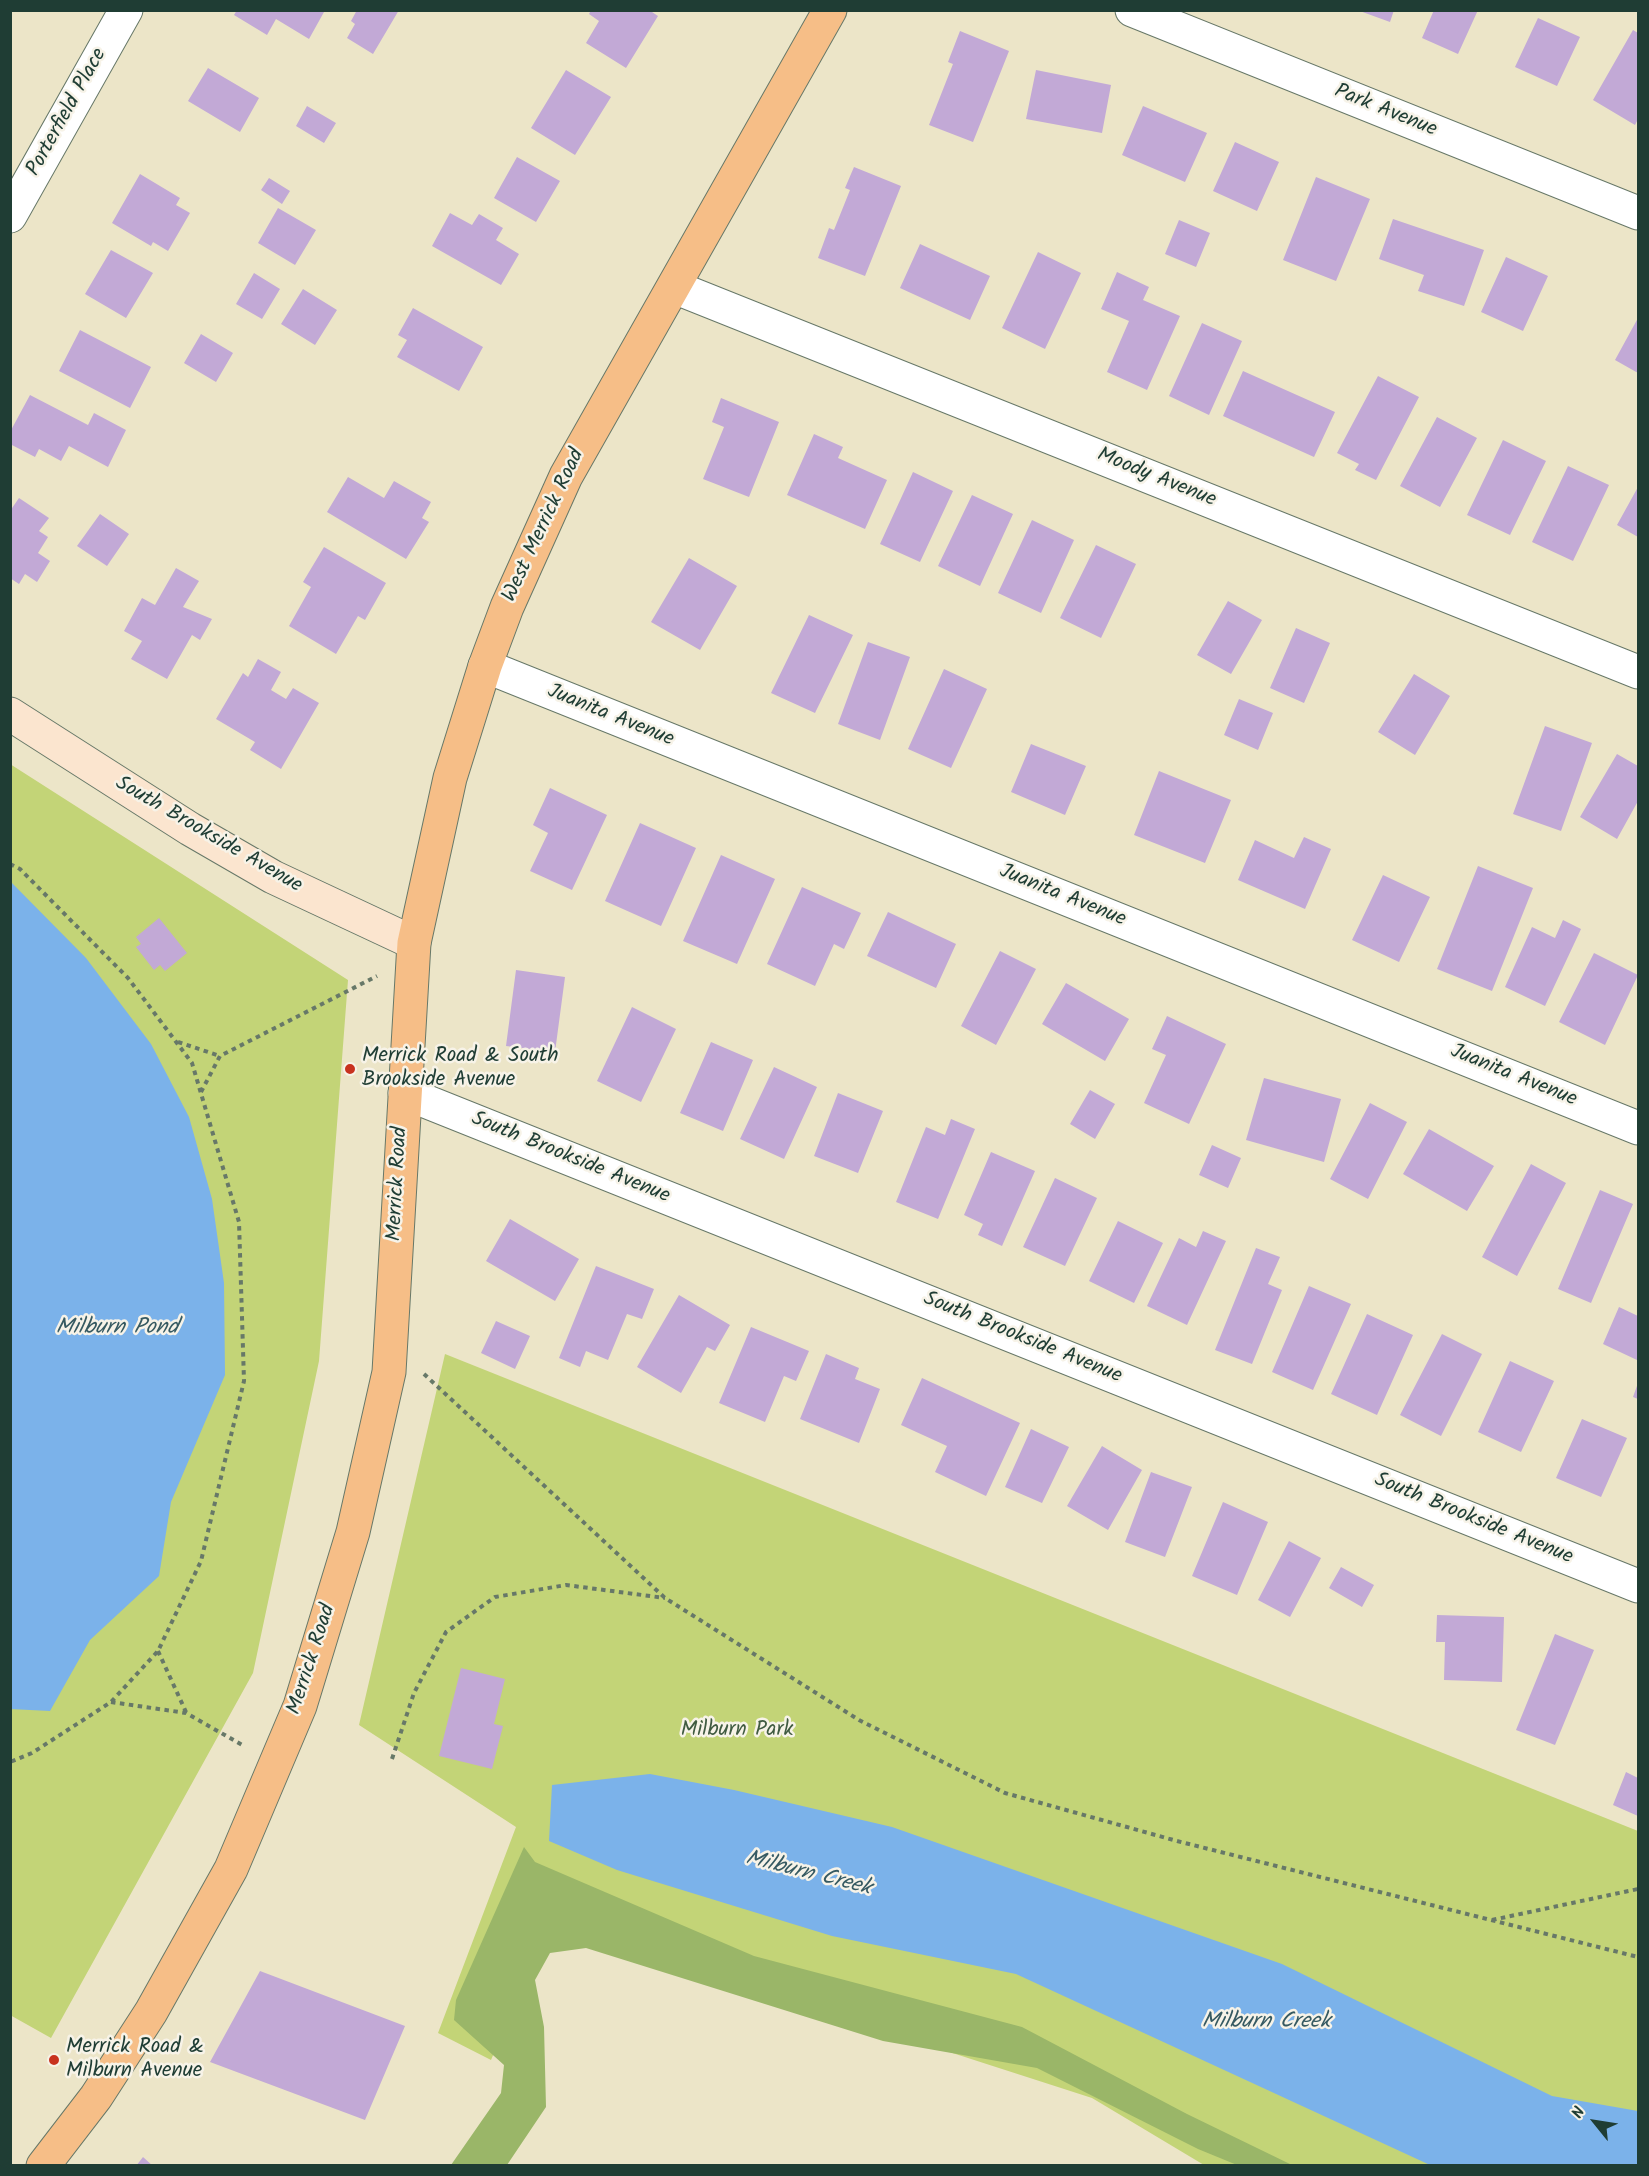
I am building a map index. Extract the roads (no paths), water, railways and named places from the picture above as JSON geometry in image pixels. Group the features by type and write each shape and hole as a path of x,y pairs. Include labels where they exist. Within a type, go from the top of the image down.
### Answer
{"main road":[{"name":"West Merrick Road","path":"405,1093 414,950 450,778 484,666 507,607 566,476 830,10"},
{"name":"South Brookside Avenue","path":"10,714 190,829 273,877 414,950"},
{"name":"Merrick Road","path":"43,2166 96,2097 151,2012 231,1869 300,1706 353,1532 389,1372 405,1093"}],"street":[{"name":"Porterfield Place","path":"10,216 126,10"},
{"name":"Park Avenue","path":"1132,10 1638,213"},
{"name":"Moody Avenue","path":"674,286 1638,672"},
{"name":"Juanita Avenue","path":"484,666 1638,1128"},
{"name":"South Brookside Avenue","path":"405,1093 1638,1586"}],"water":[{"name":"Milburn Pond","path":"11,882 86,958 151,1044 189,1117 212,1199 224,1283 225,1375 171,1502 159,1576 90,1640 50,1711 10,1709"},
{"name":"Milburn Creek","path":"650,1774 734,1790 892,1827 1282,1964 1552,2096 1638,2111 1638,2165 1430,2165 1016,1974 832,1936 617,1870 549,1841 552,1785"}],"place":[{"name":"Merrick Road & South Brookside Avenue","path":"350,1069"},
{"name":"Merrick Road & Milburn Avenue","path":"54,2060"}],"park label":[{"name":"Milburn Park","path":"737,1731"}]}
